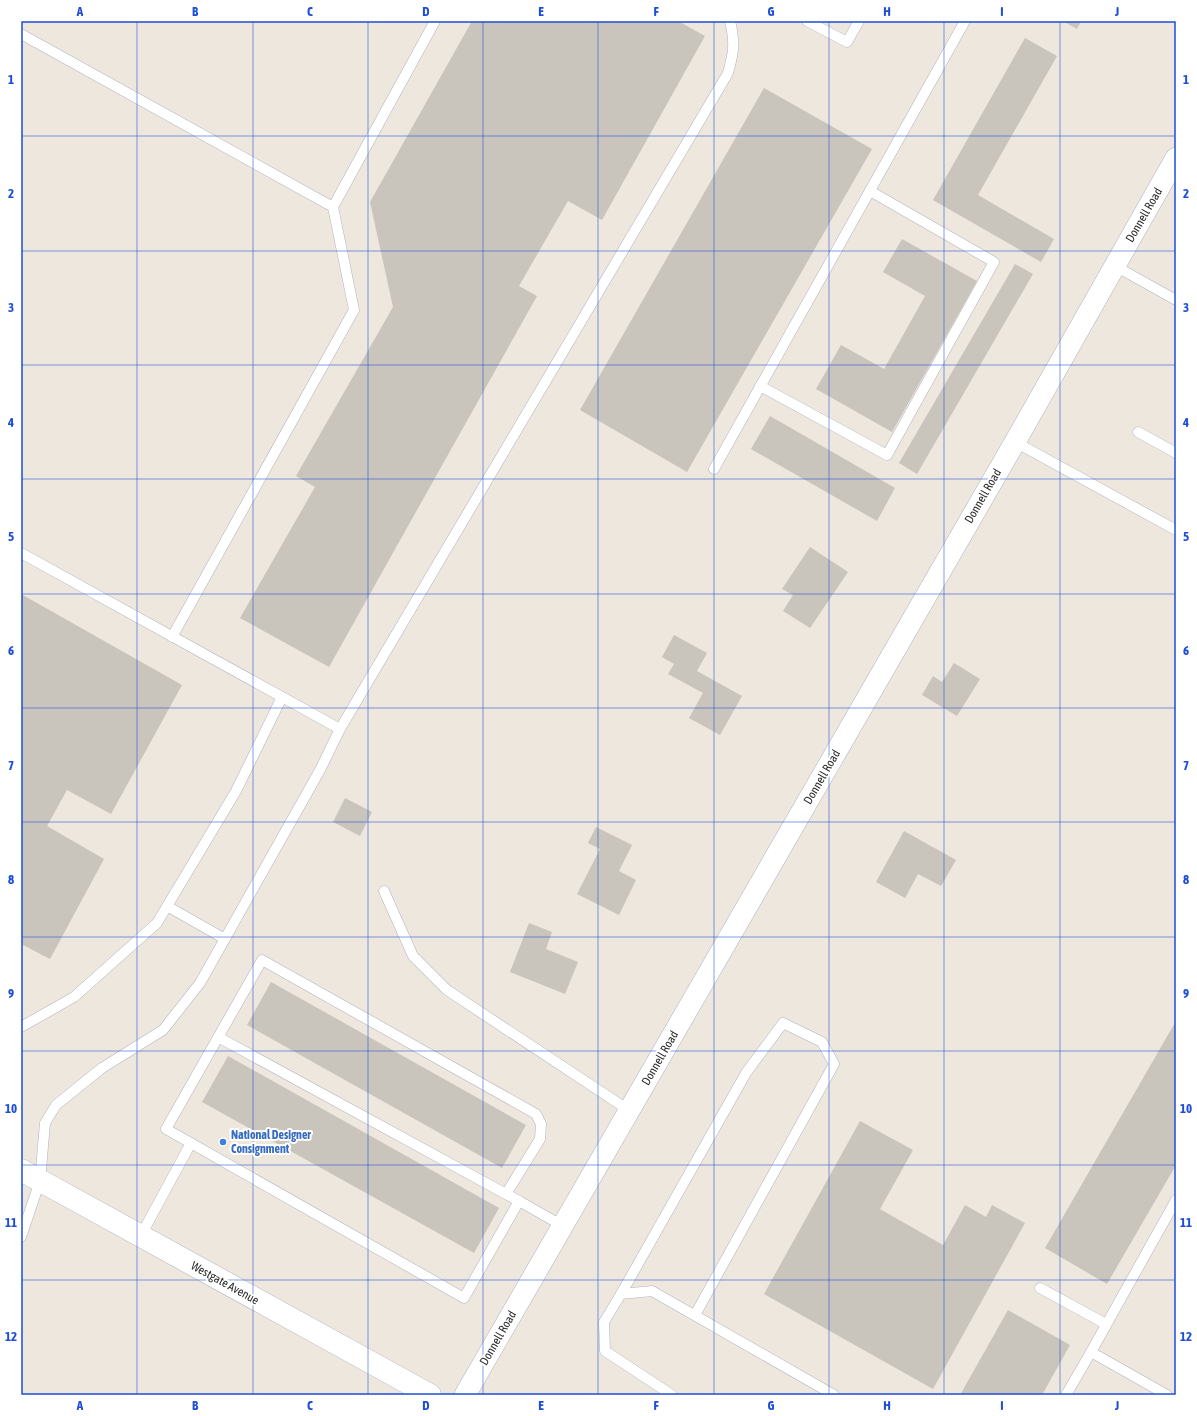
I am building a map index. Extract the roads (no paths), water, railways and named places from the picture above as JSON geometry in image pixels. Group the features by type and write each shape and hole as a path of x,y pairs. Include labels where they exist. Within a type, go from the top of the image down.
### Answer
{"street":[{"name":"Donnell Road","path":"465,1395 1015,442 1176,158"},
{"name":"Westgate Avenue","path":"21,1170 430,1395"}],"lane":[{"path":"172,638 354,310 333,207 435,21"},
{"path":"21,1237 40,1181 45,1123 56,1105 102,1068 163,1030 200,983 320,770 340,729 725,78 733,55 734,36 730,21"},
{"path":"807,21 847,42 859,21"},
{"path":"714,469 965,21"},
{"path":"21,34 333,207"},
{"path":"760,386 887,455 994,262 870,191"},
{"path":"1115,266 1176,300"},
{"path":"1138,432 1176,453"},
{"path":"1015,442 1176,530"},
{"path":"21,553 172,638 340,729"},
{"path":"21,1027 74,997 157,923 236,791 282,697"},
{"path":"384,891 413,956 447,990 630,1111"},
{"path":"167,906 225,939"},
{"path":"506,1194 540,1139 541,1124 536,1114 262,960 166,1129 464,1298 520,1201"},
{"path":"672,1395 605,1351 604,1322 746,1073 783,1023 822,1042 834,1064 695,1315"},
{"path":"218,1037 520,1201 563,1226"},
{"path":"140,1236 191,1143"},
{"path":"1066,1395 1176,1200"},
{"path":"1040,1288 1106,1324"},
{"path":"620,1294 652,1291 834,1395"},
{"path":"1091,1352 1167,1395"}],"place":[{"name":"National Designer Consignment","path":"223,1142"}]}
